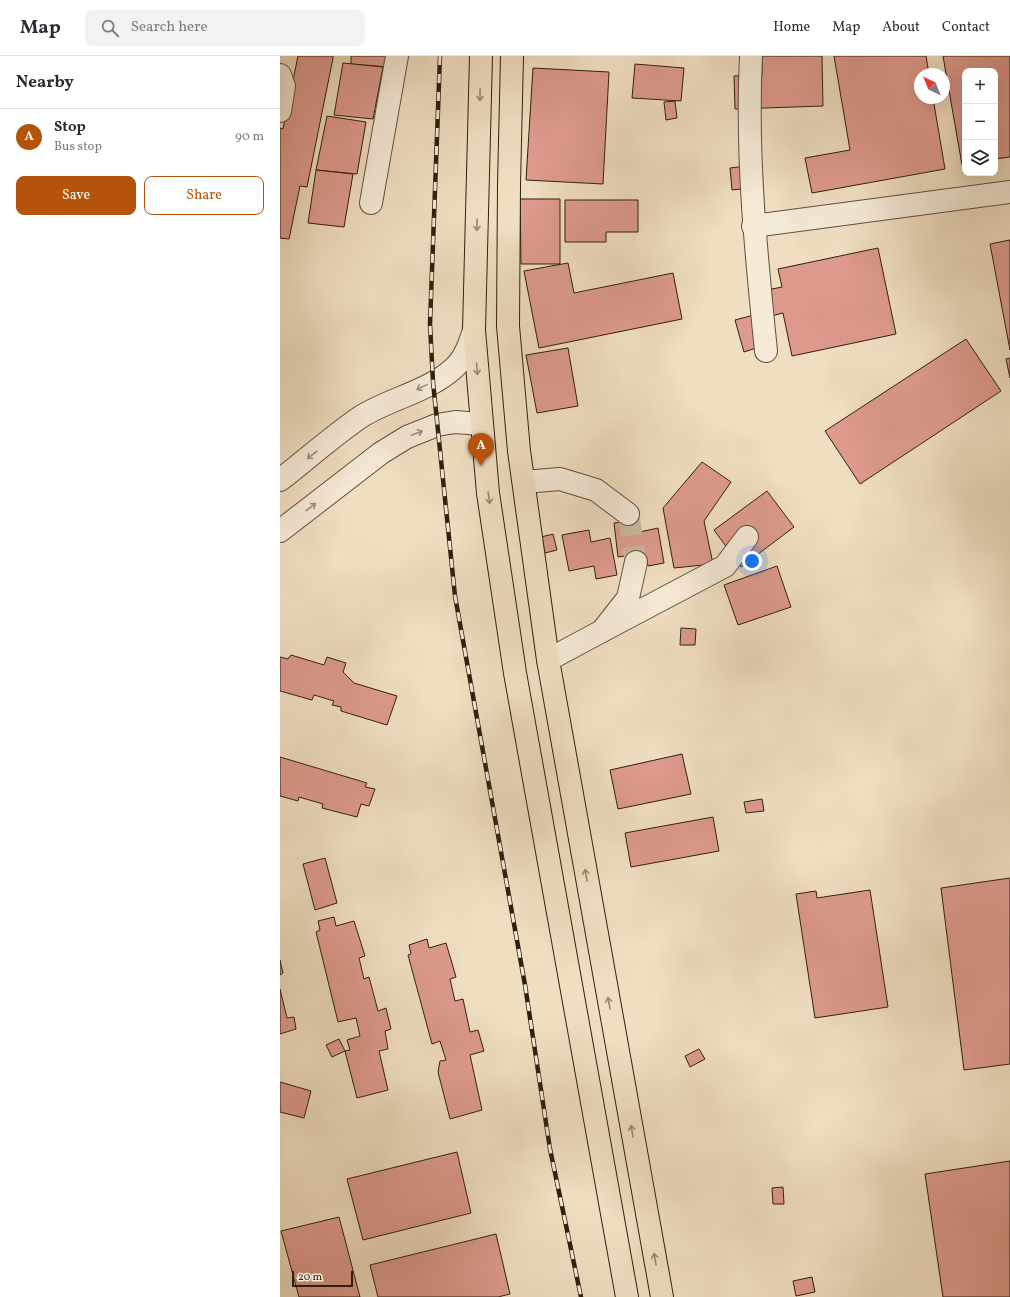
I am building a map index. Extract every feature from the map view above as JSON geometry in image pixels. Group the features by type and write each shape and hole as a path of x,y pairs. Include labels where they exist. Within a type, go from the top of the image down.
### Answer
{"main road":[{"path":"481,56 474,330 488,493 515,673 627,1297"},
{"path":"512,56 508,326 524,482 548,660 662,1297"}],"street":[{"path":"371,203 397,56"},
{"path":"751,56 749,101 753,226 766,351"},
{"path":"280,75 284,86 280,111"},
{"path":"753,226 1010,192"},
{"path":"280,480 361,417 384,404 433,382 455,367 468,349 474,330"},
{"path":"280,531 381,453 407,437 437,425 449,423 482,424"},
{"path":"524,482 560,479 596,490 628,514"},
{"path":"548,660 725,566 747,538"},
{"path":"602,631 628,598 636,562"}],"building":[{"path":"298,56 333,56 333,58 307,187 300,186 289,239 280,238 280,128 283,129"},
{"path":"351,56 389,56 388,67 351,64"},
{"path":"762,56 822,56 823,106 735,109 734,76 762,75"},
{"path":"834,56 926,56 928,68 914,68 914,104 934,104 945,169 812,193 805,158 850,150"},
{"path":"943,56 1010,56 1010,157 998,159 998,68 962,68 962,165 950,96 950,68 945,68"},
{"path":"343,63 383,67 373,119 334,115"},
{"path":"635,64 684,68 681,101 632,98"},
{"path":"533,68 609,72 603,184 526,180"},
{"path":"675,101 677,118 666,120 664,102"},
{"path":"327,116 366,122 357,174 316,170"},
{"path":"746,166 749,188 732,190 730,168"},
{"path":"316,170 353,174 344,227 308,223"},
{"path":"520,199 560,199 560,264 521,264"},
{"path":"565,200 638,200 638,232 606,232 606,242 565,242"},
{"path":"1010,240 1010,350 990,244"},
{"path":"878,248 896,334 792,356 783,313 767,317 762,291 782,287 778,269"},
{"path":"568,263 574,293 673,273 682,319 539,348 524,271"},
{"path":"754,315 762,346 744,352 735,320"},
{"path":"966,339 1001,391 860,484 825,431"},
{"path":"568,348 578,406 537,413 526,355"},
{"path":"1010,358 1010,378 1006,359"},
{"path":"702,462 731,482 704,521 713,564 674,568 663,508"},
{"path":"767,491 794,527 741,567 714,530"},
{"path":"633,520 635,533 658,528 664,563 648,566 645,553 618,557 614,523"},
{"path":"589,530 591,542 610,538 617,575 596,579 594,566 569,571 562,535"},
{"path":"553,534 557,550 545,553 541,537"},
{"path":"777,566 791,607 738,625 724,585"},
{"path":"681,628 696,629 695,645 680,645"},
{"path":"291,655 324,665 327,657 346,663 343,672 354,683 397,696 387,725 341,711 341,707 332,705 334,701 314,695 312,700 280,691 280,657 288,659"},
{"path":"682,754 691,794 618,809 610,770"},
{"path":"280,757 367,783 365,787 375,789 369,806 361,804 357,817 322,808 323,804 299,797 298,801 280,796"},
{"path":"762,799 764,811 746,813 744,802"},
{"path":"713,817 719,851 631,867 625,833"},
{"path":"325,858 337,903 315,910 303,864"},
{"path":"1010,878 1010,1064 964,1070 941,888"},
{"path":"870,890 888,1007 815,1018 796,894 816,891 817,898"},
{"path":"334,917 336,926 354,921 365,956 359,958 364,979 369,977 378,1011 386,1008 391,1029 385,1031 388,1049 379,1051 388,1090 357,1098 345,1051 350,1050 347,1040 360,1036 356,1018 338,1022 316,932 320,930 318,921"},
{"path":"427,939 429,948 446,943 456,977 450,979 455,1001 463,999 470,1032 478,1030 484,1051 470,1055 482,1110 450,1119 438,1072 440,1061 446,1060 440,1041 432,1044 408,955 411,954 409,945"},
{"path":"280,960 283,973 280,975"},
{"path":"280,989 287,1018 294,1017 296,1029 280,1034"},
{"path":"339,1039 345,1051 332,1057 326,1045"},
{"path":"699,1049 705,1059 690,1067 685,1056"},
{"path":"280,1082 311,1091 304,1118 280,1112"},
{"path":"457,1152 471,1213 363,1240 347,1179"},
{"path":"1010,1161 1010,1297 943,1297 925,1174"},
{"path":"783,1187 784,1204 773,1204 772,1188"},
{"path":"339,1217 360,1297 299,1297 281,1231"},
{"path":"496,1234 510,1294 498,1297 378,1297 370,1265"},
{"path":"812,1277 815,1292 796,1296 793,1281"}],"tunnel":[{"path":"628,514 636,562"}],"railway":[{"path":"440,56 430,324 433,382 455,596 525,985 550,1149 581,1297"}],"place":[{"name":"Stop","path":"481,466"}]}
